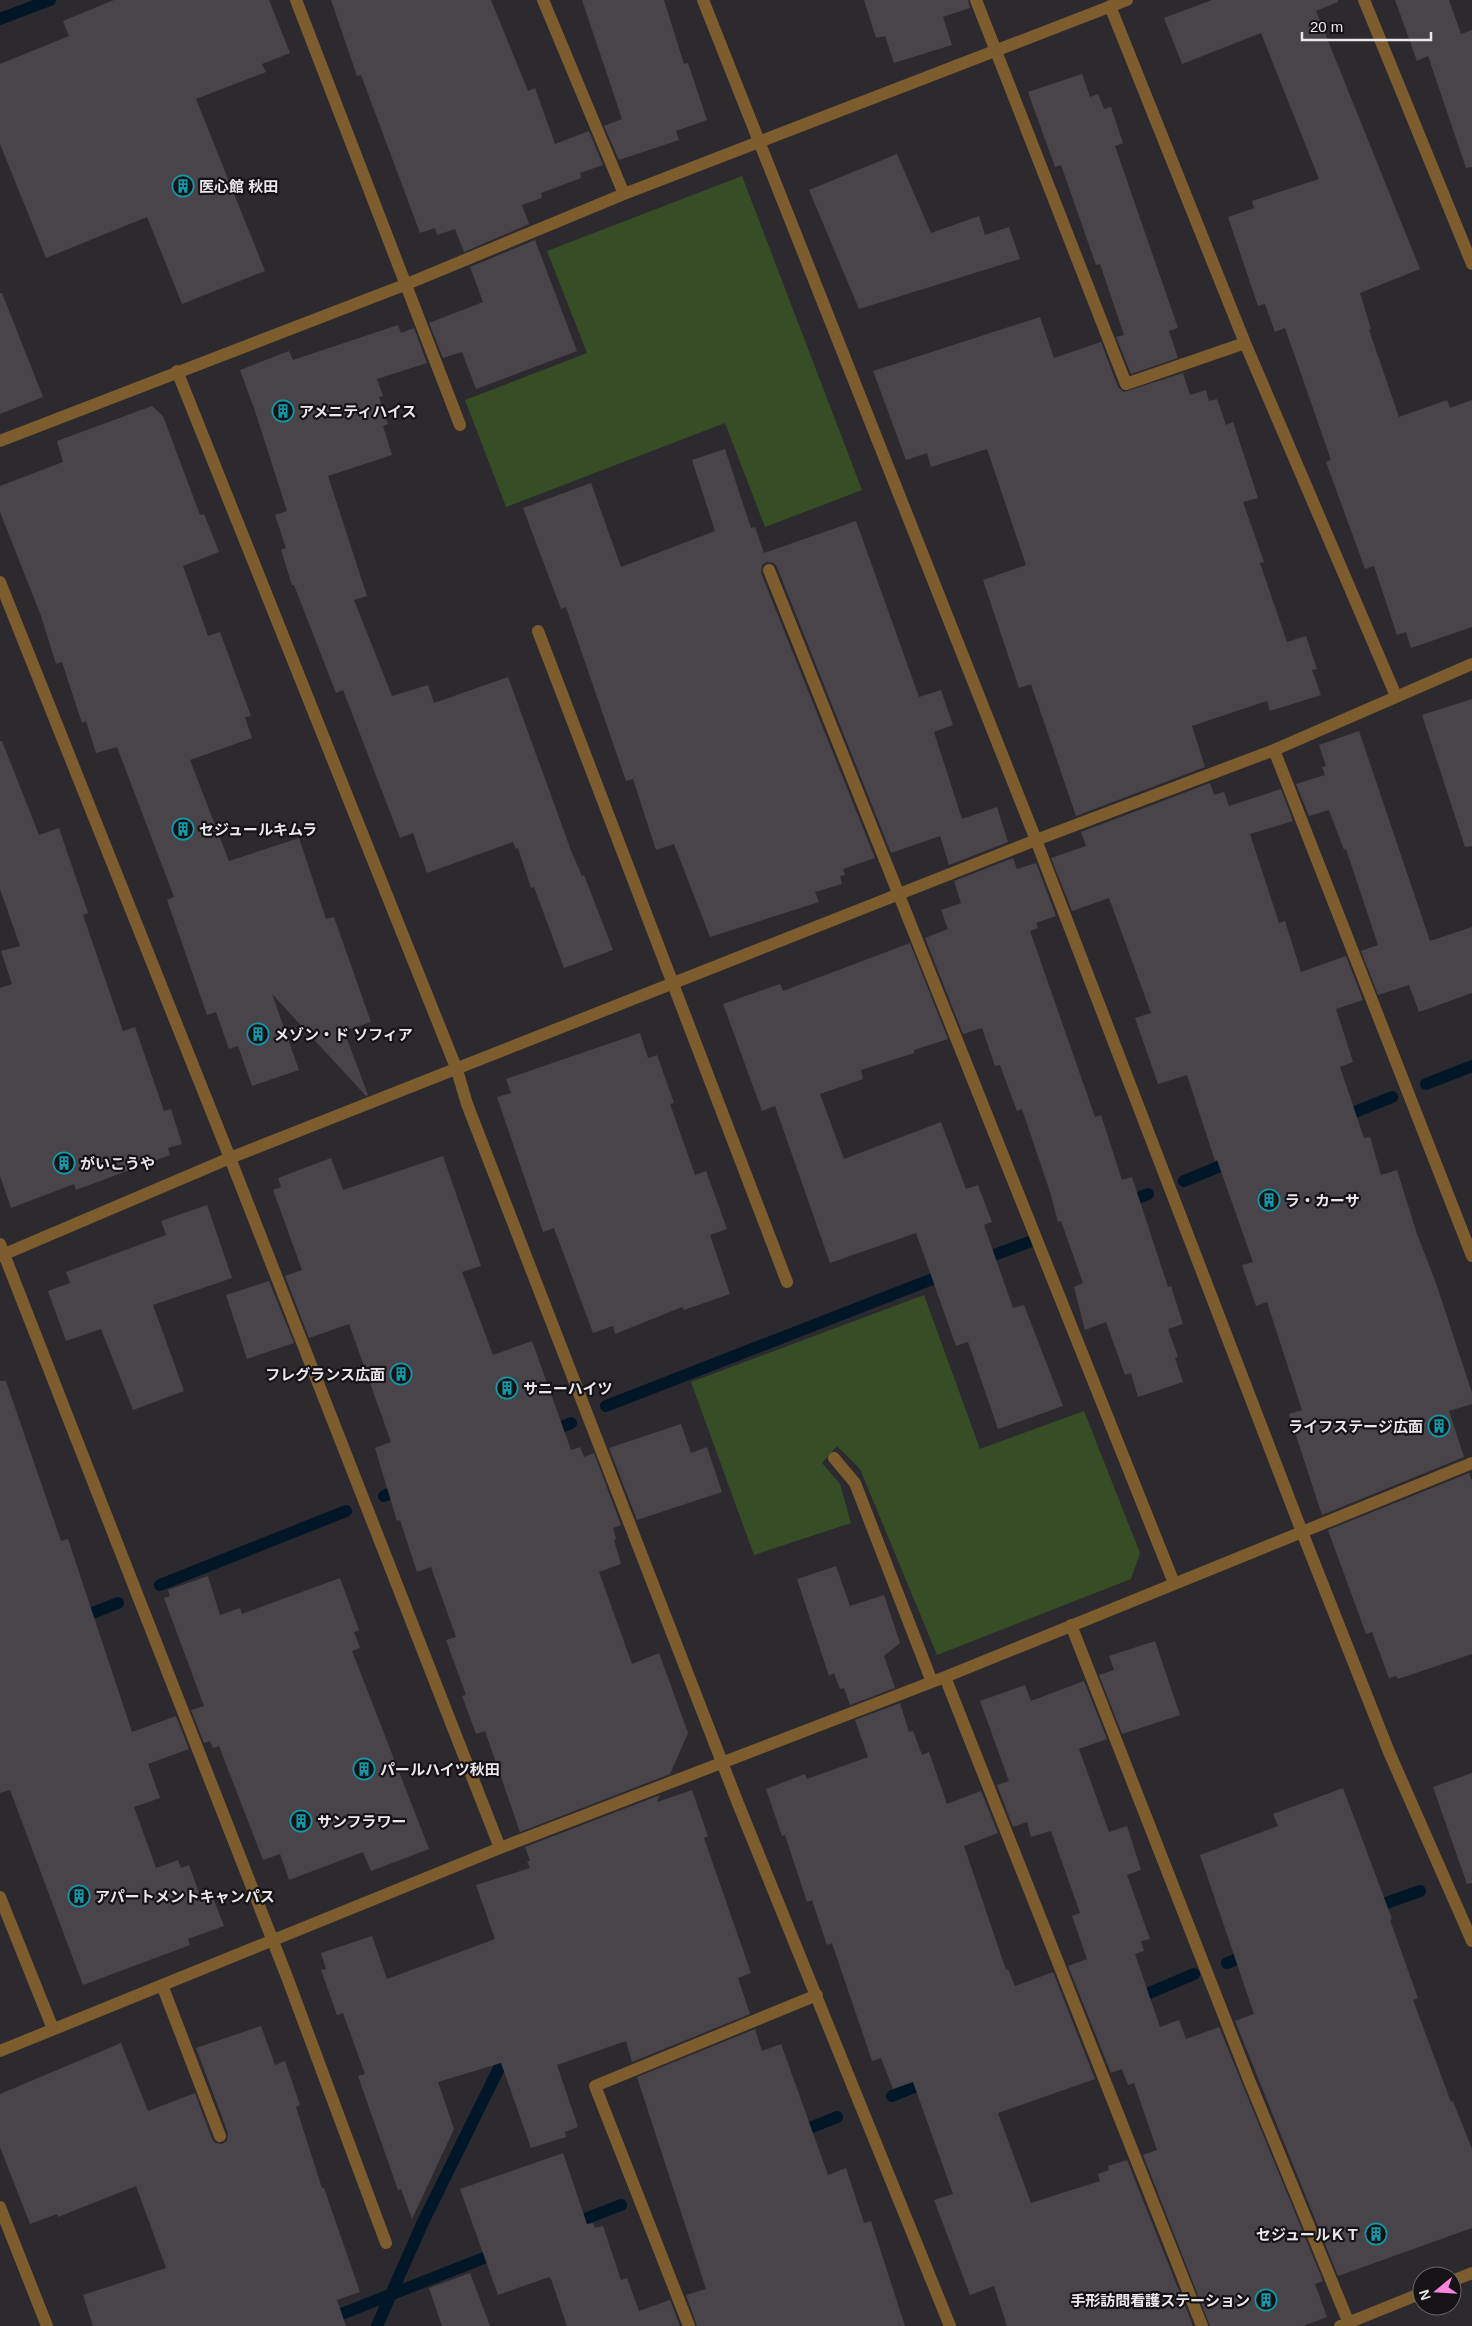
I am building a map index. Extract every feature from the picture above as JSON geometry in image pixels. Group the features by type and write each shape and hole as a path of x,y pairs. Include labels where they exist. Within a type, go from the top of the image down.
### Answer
{"street":[{"path":"296,0 460,425"},
{"path":"543,0 624,194"},
{"path":"702,0 1036,840 1302,1532 1389,1752 1472,1940"},
{"path":"976,0 1126,384 1245,343"},
{"path":"0,441 177,371 407,284 624,194 1127,0"},
{"path":"1364,0 1472,264"},
{"path":"1110,6 1245,343 1396,696"},
{"path":"177,371 457,1070 466,1104 722,1761 950,2326"},
{"path":"769,570 1174,1583"},
{"path":"0,582 230,1158 500,1848"},
{"path":"538,631 788,1282"},
{"path":"386,2243 272,1942 1,1252 230,1158 1036,840 1274,750 1472,664"},
{"path":"1274,750 1472,1256"},
{"path":"834,1458 855,1483 939,1679 1202,2326"},
{"path":"0,2051 500,1848 939,1679 1472,1463"},
{"path":"1071,1626 1346,2325 1412,2297"},
{"path":"0,1897 53,2029"},
{"path":"162,1985 220,2136"},
{"path":"689,2326 595,2086 817,1995"},
{"path":"0,2207 47,2326"}],"green space":[{"path":"742,176 862,490 765,527 725,423 506,507 465,400 587,353 547,251"},
{"path":"924,1295 980,1449 1084,1411 1140,1553 1131,1579 937,1655 860,1469 837,1446 822,1463 840,1484 851,1523 754,1555 691,1382"}],"building":[{"name":"医心館 秋田","path":"114,0 269,0 290,53 262,64 266,72 196,99 265,271 182,304 147,217 46,258 0,144 0,64 69,36 63,21"},
{"path":"331,0 491,0 528,91 535,88 555,144 589,131 603,165 580,173 581,178 541,193 542,198 522,205 529,224 464,252 455,229 437,235 435,228 420,233 361,75 357,76"},
{"path":"582,0 664,0 684,64 688,63 707,120 676,131 679,140 619,160 604,126 622,119"},
{"path":"864,0 968,0 970,8 943,17 952,45 894,63 885,36 876,38"},
{"path":"1212,0 1338,0 1338,2 1316,11 1420,269 1360,293 1371,329 1369,330 1399,417 1447,400 1450,408 1472,400 1472,627 1411,648 1406,632 1397,635 1374,566 1365,569 1326,462 1331,460 1285,328 1275,332 1265,304 1258,306 1228,217 1254,208 1252,201 1319,179 1261,33 1182,64 1164,18"},
{"path":"1395,0 1449,0 1461,34 1472,30 1472,167 1466,168 1428,56 1417,61"},
{"path":"1082,74 1090,97 1098,94 1104,109 1111,107 1123,143 1115,146 1178,328 1169,331 1178,358 1131,374 1116,337 1124,335 1100,264 1096,265 1061,165 1055,167 1028,92"},
{"path":"897,154 931,233 979,216 985,235 1009,227 1020,259 859,309 809,190"},
{"path":"535,240 577,351 476,389 462,352 443,358 429,323 483,302 470,267"},
{"path":"0,293 2,293 43,397 0,414"},
{"path":"1040,317 1054,358 1101,342 1118,387 1124,392 1183,373 1190,395 1206,390 1209,401 1217,399 1226,425 1233,422 1258,498 1243,502 1264,562 1260,563 1287,642 1306,636 1317,669 1312,670 1321,695 1270,711 1267,701 1192,726 1205,767 1076,816 1031,684 1019,688 983,580 1026,565 987,449 931,467 927,453 906,460 873,371"},
{"path":"398,325 401,333 414,328 427,363 377,379 383,396 379,397 388,424 383,426 392,455 328,476 367,596 354,600 392,696 428,685 434,703 508,677 572,853 582,876 584,875 613,950 564,968 534,887 531,888 518,848 516,849 513,842 427,873 413,833 400,838 343,690 336,693 294,585 292,585 281,550 286,548 275,515 287,511 240,370 289,351 293,360"},
{"path":"152,406 163,416 200,515 204,514 219,552 183,566 208,636 220,632 251,716 245,717 252,738 190,760 229,861 299,838 326,919 334,917 371,1022 344,1031 368,1095 366,1096 272,994 299,1070 252,1086 238,1046 229,1049 216,1012 207,1015 167,900 174,897 117,747 96,753 86,721 82,723 62,662 56,664 41,616 0,512 0,486 63,462 57,441"},
{"path":"725,449 751,528 755,527 764,553 856,521 919,697 941,690 953,725 934,732 962,819 997,807 1008,842 949,865 940,836 891,853 777,567 774,563 766,562 762,565 761,573 875,858 843,869 845,875 840,876 842,884 815,892 819,902 710,937 674,844 656,850 633,779 626,781 566,607 561,609 523,508 591,483 621,567 715,531 692,460"},
{"path":"1472,699 1472,846 1465,847 1422,715"},
{"path":"1359,731 1430,941 1472,927 1472,993 1419,1012 1409,985 1378,995 1361,951 1378,945 1346,849 1344,850 1329,810 1309,816 1296,784 1325,775 1322,767 1326,766 1319,745"},
{"path":"0,741 2,741 39,835 59,828 88,913 83,915 123,1031 135,1027 164,1111 171,1109 182,1144 168,1148 170,1155 76,1190 74,1184 11,1208 0,1176 0,988 12,984 1,951 20,946 0,889"},
{"path":"1210,783 1214,795 1224,792 1229,806 1281,789 1293,821 1250,834 1279,923 1285,921 1301,972 1346,956 1363,1000 1336,1009 1353,1062 1340,1067 1364,1138 1370,1137 1381,1175 1397,1170 1472,1393 1472,1404 1449,1411 1464,1457 1322,1515 1289,1414 1302,1410 1267,1302 1256,1306 1242,1265 1253,1262 1217,1160 1215,1161 1187,1075 1158,1084 1135,1018 1151,1013 1109,898 1072,911 1051,858 1086,846 1081,832"},
{"path":"1013,858 1017,869 1036,863 1056,916 1036,923 1038,928 1030,931 1095,1117 1101,1115 1122,1180 1132,1177 1168,1287 1171,1286 1183,1324 1168,1329 1178,1357 1175,1358 1183,1382 1138,1397 1131,1373 1125,1375 1106,1322 1085,1330 1074,1287 1083,1283 1061,1221 1058,1222 1022,1109 1017,1111 1000,1065 995,1066 982,1028 963,1034 925,938 948,929 941,910 961,903 954,881"},
{"path":"910,943 948,1039 914,1050 914,1053 861,1070 863,1079 820,1094 844,1159 941,1122 966,1189 978,1185 992,1222 984,1225 1013,1308 1024,1305 1063,1406 998,1429 968,1342 956,1346 916,1233 830,1263 775,1106 762,1111 723,1004 780,984 783,991"},
{"path":"640,1033 648,1058 657,1055 674,1103 670,1104 695,1175 706,1171 727,1229 710,1235 730,1294 684,1310 682,1307 615,1334 613,1326 593,1333 554,1228 543,1232 497,1097 511,1093 506,1079"},
{"path":"443,1156 481,1266 462,1272 493,1355 532,1341 571,1450 580,1447 584,1457 594,1453 621,1525 613,1528 616,1539 614,1540 621,1564 599,1572 632,1664 659,1653 688,1733 670,1774 520,1832 485,1731 476,1734 462,1696 466,1695 446,1640 456,1637 431,1567 417,1572 400,1520 397,1521 375,1448 391,1442 349,1324 309,1338 285,1276 302,1270 273,1190 281,1187 278,1178 331,1158 343,1190"},
{"path":"207,1205 232,1278 153,1305 184,1391 133,1410 101,1329 66,1341 48,1291 70,1283 66,1272 166,1235 161,1221"},
{"path":"269,1281 294,1343 247,1359 226,1295"},
{"path":"0,1381 6,1381 61,1541 68,1539 132,1732 176,1716 189,1749 148,1764 160,1798 134,1807 156,1868 178,1860 181,1868 189,1865 201,1898 212,1895 224,1926 188,1939 190,1945 83,1985 10,1790 0,1793"},
{"path":"681,1424 691,1453 707,1447 722,1492 637,1520 609,1448"},
{"path":"1469,1473 1472,1481 1472,1654 1398,1679 1396,1676 1389,1678 1372,1632 1366,1634 1328,1530"},
{"path":"836,1566 850,1606 884,1595 900,1643 884,1656 895,1688 850,1705 844,1688 840,1689 834,1673 829,1676 797,1579"},
{"path":"208,1576 220,1615 240,1608 242,1614 340,1578 359,1630 354,1632 360,1648 352,1651 429,1849 371,1871 363,1852 289,1880 280,1854 263,1860 219,1746 213,1748 210,1741 204,1743 191,1710 204,1706 164,1598 170,1596 168,1590"},
{"path":"1155,1641 1180,1715 1122,1734 1099,1675 1114,1670 1109,1656"},
{"path":"1084,1681 1107,1739 1079,1749 1109,1832 1127,1826 1141,1870 1127,1875 1150,1939 1141,1941 1144,1951 1135,1954 1160,2027 1179,2020 1186,2039 1219,2027 1323,2281 1315,2284 1327,2317 1303,2326 1210,2326 1143,2155 1157,2150 1134,2083 1128,2085 1122,2069 1111,2073 1068,1966 1087,1959 1072,1916 1080,1913 1051,1831 1031,1837 1027,1822 1013,1827 997,1785 1009,1781 980,1701 1025,1685 1031,1701"},
{"path":"900,1703 909,1732 913,1731 922,1755 929,1752 947,1804 981,1791 998,1833 964,1846 1006,1970 1008,1969 1015,1986 1053,1972 1095,2079 998,2113 1031,2203 1100,2181 1098,2174 1109,2170 1108,2166 1127,2160 1193,2326 1007,2326 994,2286 970,2295 934,2200 953,2194 913,2082 893,2089 881,2058 872,2061 832,1943 827,1945 812,1900 807,1902 785,1835 782,1836 766,1789 805,1774 807,1779 868,1757 855,1720"},
{"path":"1472,1773 1472,1883 1467,1884 1433,1787"},
{"path":"1343,1788 1392,1919 1390,1920 1418,1998 1413,2000 1451,2102 1453,2101 1472,2149 1472,2228 1338,2276 1235,2021 1254,2014 1200,1855 1278,1826 1273,1814"},
{"path":"692,1790 708,1836 704,1838 751,1973 738,1978 750,2014 632,2062 626,2041 557,2065 578,2127 565,2132 566,2137 531,2148 501,2063 438,2082 454,2129 412,2219 401,2189 398,2190 358,2076 365,2074 343,2013 337,2015 321,1970 326,1969 321,1953 372,1936 387,1979 495,1939 476,1885 530,1868 527,1861 530,1861 525,1847 660,1795 657,1802"},
{"path":"261,2026 275,2065 285,2061 300,2105 296,2107 322,2188 324,2188 360,2292 337,2300 346,2326 93,2326 83,2295 166,2268 136,2186 58,2217 57,2214 30,2224 0,2147 0,2094 121,2043 148,2111 195,2093 212,2139 215,2143 222,2144 227,2141 228,2133 196,2048"},
{"path":"755,2029 762,2051 781,2044 828,2175 846,2168 864,2223 871,2221 905,2326 697,2326 686,2295 706,2289 637,2077"},
{"path":"563,2153 587,2224 593,2223 595,2228 603,2226 621,2280 627,2278 639,2311 670,2300 680,2326 567,2326 549,2277 498,2295 460,2189"},
{"path":"470,2273 490,2326 442,2326 429,2288"}],"waterway":[{"path":"0,19 50,0"},
{"path":"1426,1084 1472,1066"},
{"path":"1340,1118 1392,1097"},
{"path":"1184,1181 1235,1160"},
{"path":"1125,1203 1148,1194"},
{"path":"978,1261 1029,1242"},
{"path":"606,1406 948,1273"},
{"path":"547,1433 571,1423"},
{"path":"384,1496 405,1488"},
{"path":"160,1585 346,1511"},
{"path":"77,1619 118,1603"},
{"path":"1372,1908 1420,1891"},
{"path":"1227,1963 1250,1954"},
{"path":"1133,2000 1194,1974"},
{"path":"377,2326 423,2222 509,2048"},
{"path":"892,2096 929,2081"},
{"path":"795,2134 837,2117"},
{"path":"569,2225 621,2205"},
{"path":"311,2326 499,2252"}],"place":[{"name":"医心館 秋田","path":"183,186"},
{"name":"アメニティハイス","path":"283,411"},
{"name":"セジュールキムラ","path":"183,829"},
{"name":"メゾン・ド ソフィア","path":"258,1034"},
{"name":"がいこうや","path":"64,1163"},
{"name":"ラ・カーサ","path":"1269,1200"},
{"name":"フレグランス広面","path":"401,1374"},
{"name":"サニーハイツ","path":"507,1388"},
{"name":"ライフステージ広面","path":"1439,1426"},
{"name":"パールハイツ秋田","path":"364,1769"},
{"name":"サンフラワー","path":"301,1821"},
{"name":"アパートメントキャンパス","path":"79,1896"},
{"name":"セジュールＫＴ","path":"1376,2234"},
{"name":"手形訪問看護ステーション","path":"1266,2300"}]}
